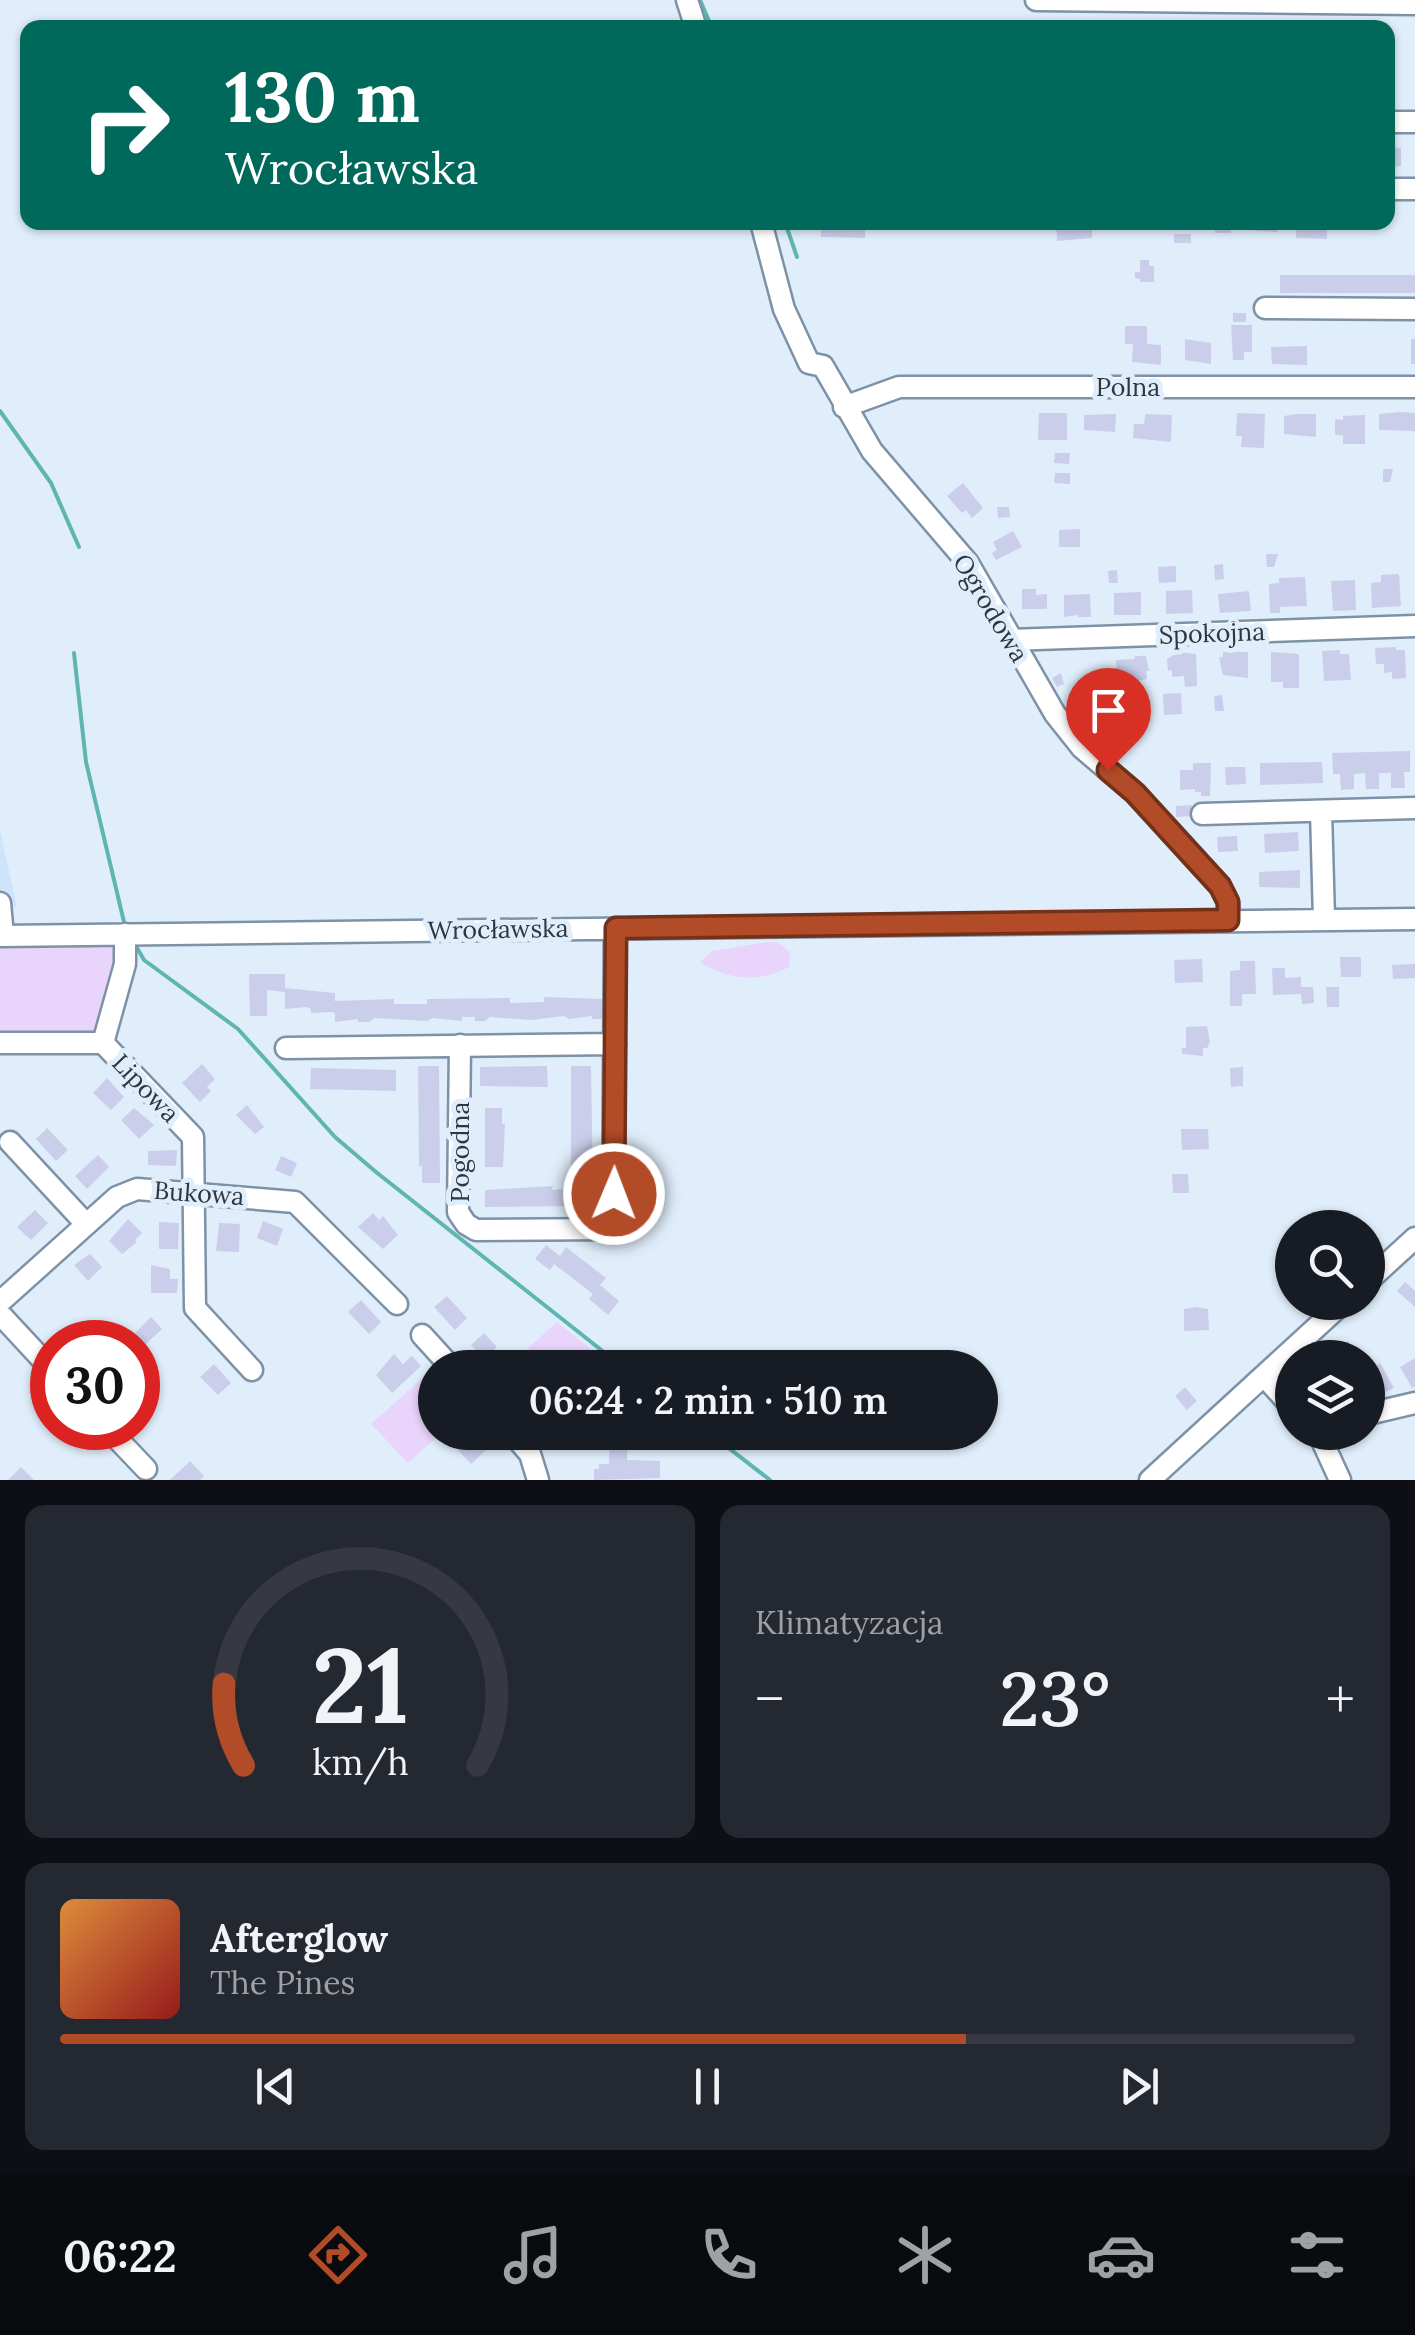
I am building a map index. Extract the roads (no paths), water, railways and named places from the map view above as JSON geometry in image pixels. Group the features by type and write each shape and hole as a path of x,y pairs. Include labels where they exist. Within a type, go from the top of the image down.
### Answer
{"street":[{"path":"1036,0 1415,4"},
{"name":"Ogrodowa","path":"763,230 792,330 809,363 823,366 872,451 968,563 1055,714 1082,748 1135,793 1220,886 1228,902 1228,920"},
{"path":"1266,308 1415,309"},
{"name":"Polna","path":"844,407 899,387 1415,386"},
{"name":"Spokojna","path":"1010,640 1415,626"},
{"path":"1202,814 1415,808"},
{"path":"1321,811 1324,919"},
{"path":"0,903 1,936"},
{"name":"Wrocławska","path":"1,936 1415,918"},
{"name":"Pogodna","path":"460,1045 458,1212 466,1224 476,1230 613,1228 616,928"},
{"name":"Lipowa","path":"103,1043 125,964 125,934"},
{"name":"Lipowa","path":"0,1043 103,1043 193,1138 196,1308 252,1370"},
{"path":"286,1048 615,1044"},
{"path":"10,1142 86,1224"},
{"name":"Bukowa","path":"0,1302 124,1192 137,1189 295,1202 396,1304"},
{"path":"1385,1265 1415,1238"},
{"path":"0,1314 30,1346"},
{"path":"1150,1480 1325,1320"},
{"path":"422,1335 436,1350"},
{"path":"1264,1376 1275,1388"},
{"path":"1385,1410 1415,1404"},
{"path":"127,1450 146,1469"},
{"path":"527,1450 538,1470 538,1480"},
{"path":"1326,1450 1340,1480"}],"waterway":[{"path":"700,0 709,20"},
{"path":"788,230 797,257"},
{"path":"0,411 51,483 79,547"},
{"path":"74,653 86,762 124,922"},
{"path":"136,946 144,960 238,1029 335,1137 601,1350"},
{"path":"731,1450 770,1480"}]}
